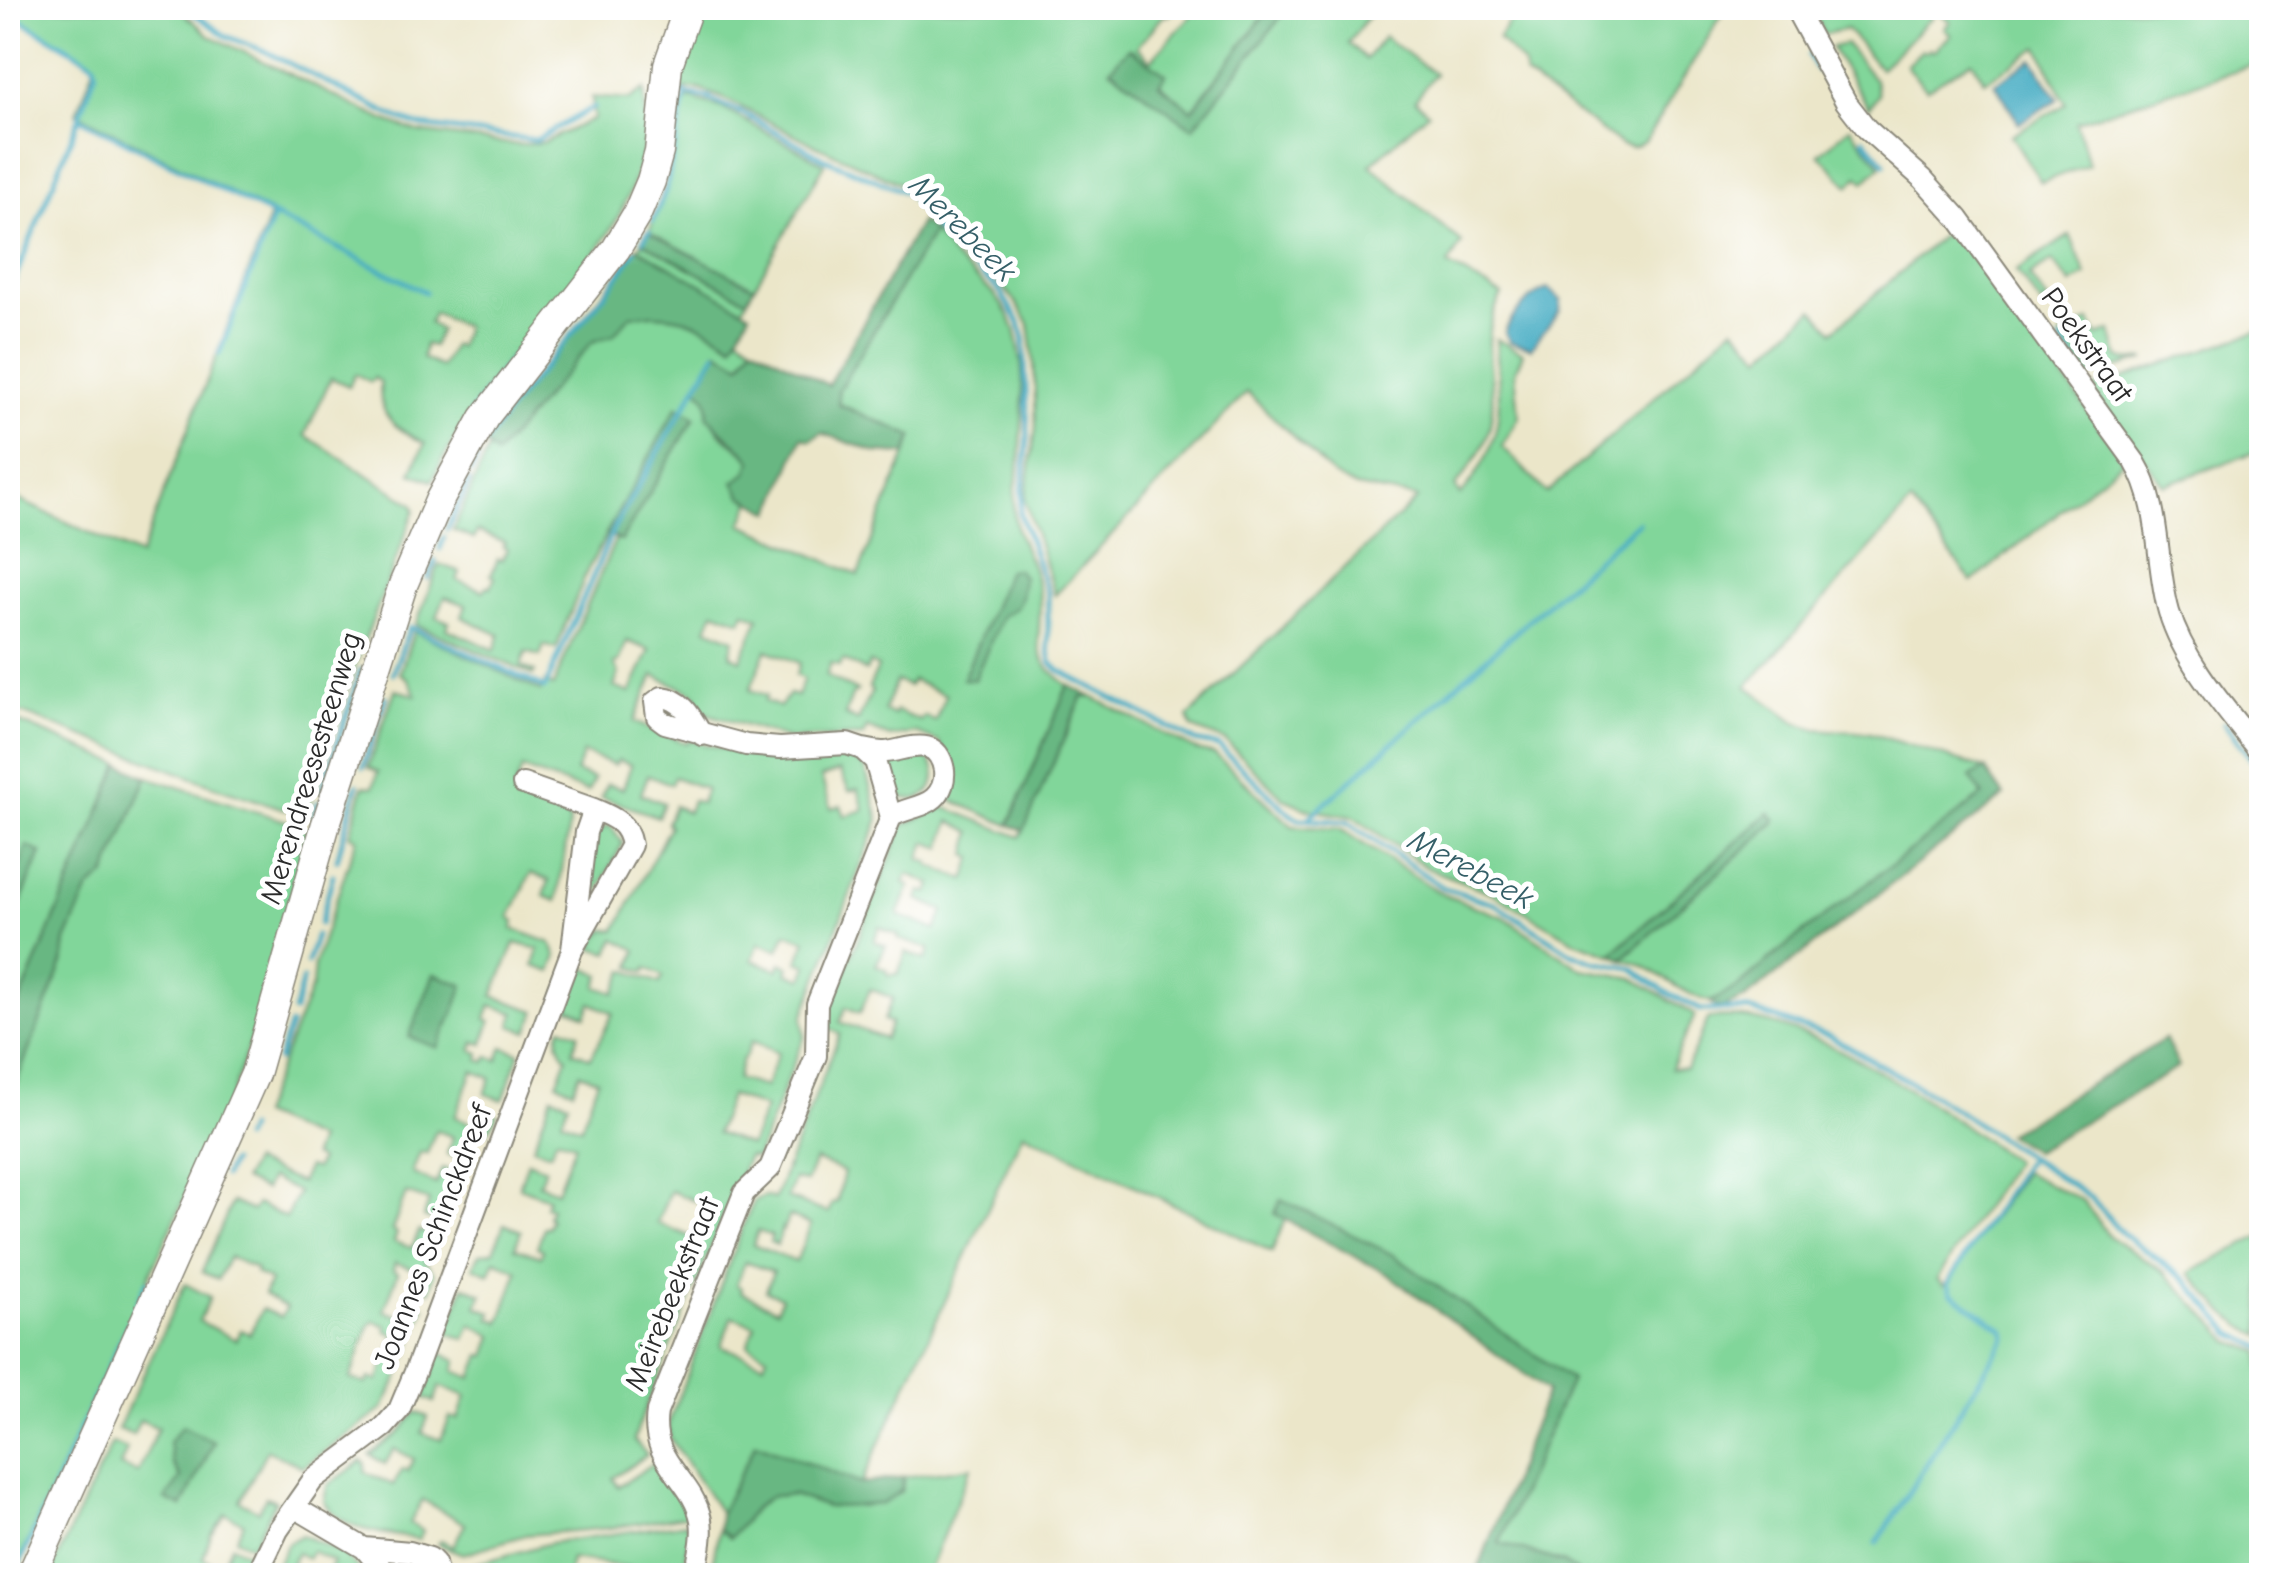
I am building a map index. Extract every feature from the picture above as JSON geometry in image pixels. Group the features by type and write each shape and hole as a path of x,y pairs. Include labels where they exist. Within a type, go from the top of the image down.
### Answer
{"main road":[{"name":"Merendreesesteenweg","path":"31,1576 255,1074 328,814 404,585 439,501 484,418 616,248 637,214 652,181 668,65 688,8"}],"street":[{"name":"Poekstraat","path":"1795,8 1846,102 1959,219 2135,462 2150,494 2169,611 2178,634 2216,695 2262,755"},
{"path":"702,735 780,748 847,744 891,752 917,744 939,759 944,769 943,785 937,796 891,817 874,761 862,749"},
{"name":"Joannes Schinckdreef","path":"256,1576 278,1530 314,1480 384,1427 398,1410 572,950 631,845 629,832 619,820 523,784"},
{"name":"Joannes Schinckdreef","path":"572,950 586,832 594,809"},
{"name":"Meirebeekstraat","path":"695,1576 701,1518 656,1440 657,1412 744,1193 770,1168 816,1056 818,1004 891,817"},
{"path":"294,1507 364,1548 388,1576"},
{"path":"364,1548 422,1555 435,1564 438,1576"}],"green space":[{"path":"8,8 178,8 209,35 386,121 418,132 520,145 544,142 594,119 592,97 629,100 644,90 646,130 639,168 614,224 580,274 483,394 432,481 411,473 425,443 406,433 385,413 381,382 355,374 349,386 331,378 305,435 413,504 415,510 334,721 306,816 225,790 8,708 8,495 140,556 271,213 77,113 95,64 8,12","holes":["433,313 465,327 458,347 453,345 441,367 422,358 425,344 433,346 440,330 429,323"]},
{"path":"699,8 1176,8 1168,16 1165,14 1137,47 1151,60 1198,8 1270,8 1192,110 1159,83 1165,75 1129,48 1193,127 1288,8 1374,8 1348,43 1366,59 1384,37 1435,74 1415,100 1428,112 1370,165 1462,243 1448,265 1502,295 1490,328 1490,426 1481,450 1455,487 1461,495 1476,475 1493,439 1499,404 1496,339 1523,353 1515,372 1519,417 1502,446 1547,493 1734,327 1762,356 1813,309 1833,331 1953,226 2124,460 1972,582 1911,503 1747,686 1795,722 1814,729 1870,733 1985,769 1970,777 1984,795 1739,986 1711,1002 1622,959 1773,824 1770,813 1611,954 1577,942 1492,893 1429,869 1354,817 1310,810 1284,799 1226,741 1192,728 1188,717 1418,498 1356,487 1333,475 1247,392 1055,595 1025,500 1036,428 1029,324 979,259 947,231 921,193 723,98 698,89 677,89 678,65"},
{"path":"1270,8 1288,8 1193,128 1110,69 1129,48 1166,74 1159,84 1192,110"},
{"path":"1518,8 1726,8 1646,140 1631,147 1621,145 1525,75 1523,64 1498,39"},
{"path":"1812,8 2261,8 2261,62 2076,122 2089,165 2041,182 2011,135 2066,104 2039,47 1985,81 1972,61 1927,89 1906,66 1922,50 1934,51 1951,35 1944,28 1950,22 1938,11 1880,69 1847,29 1824,34"},
{"path":"1846,44 1875,80 1878,95 1869,108 1831,47"},
{"path":"689,98 720,107 825,164 754,287 649,232 665,186 680,107"},
{"path":"1850,127 1881,166 1864,182 1858,176 1849,186 1819,154"},
{"path":"921,221 933,232 838,391 839,405 913,436 906,454 875,452 822,433 810,440 802,437 772,512 742,496 734,482 746,474 752,461 707,415 706,398 695,387 718,351 741,364 753,345 828,385"},
{"path":"649,232 754,287 747,300 643,242"},
{"path":"933,232 998,300 1015,330 1023,394 1014,512 1039,591 1041,654 1054,674 1068,685 1009,825 944,797 948,761 939,742 916,733 890,737 867,728 863,736 789,739 701,712 695,694 654,675 634,722 686,743 688,740 775,761 830,755 853,759 865,768 879,819 803,1017 805,1036 756,1158 748,1156 642,1417 634,1440 647,1455 613,1478 618,1487 657,1461 690,1515 610,1528 525,1535 463,1554 438,1544 441,1540 453,1546 465,1524 423,1500 410,1523 423,1531 419,1539 353,1525 324,1501 327,1486 362,1461 365,1472 393,1485 403,1469 408,1471 414,1459 394,1449 385,1464 370,1455 399,1433 416,1412 428,1417 422,1433 441,1440 450,1417 458,1419 466,1396 440,1386 434,1402 423,1397 440,1353 457,1360 454,1371 472,1378 481,1355 486,1356 493,1336 471,1324 465,1339 447,1333 464,1286 482,1294 477,1307 492,1312 490,1318 500,1322 518,1271 495,1260 489,1274 473,1267 480,1254 494,1251 504,1224 521,1231 515,1248 541,1256 543,1250 537,1247 551,1219 551,1208 545,1206 548,1198 519,1187 528,1161 545,1168 539,1184 557,1191 575,1144 557,1137 550,1153 533,1147 552,1096 569,1102 562,1120 581,1127 598,1080 580,1073 573,1090 557,1083 567,1058 559,1043 559,1032 561,1027 579,1033 573,1051 591,1058 613,1013 591,1003 586,1016 568,1008 584,968 601,975 597,987 615,993 625,970 660,983 663,976 647,968 645,972 631,967 637,950 615,939 609,953 592,948 604,930 616,930 670,826 667,823 674,806 688,812 692,800 701,803 706,789 674,777 671,784 648,775 641,794 664,803 658,817 601,797 607,784 623,789 631,765 618,760 615,765 583,753 576,772 594,779 588,792 522,769 515,788 549,801 547,807 570,820 557,901 544,896 549,880 531,873 510,917 515,921 513,929 551,943 557,956 551,972 534,966 539,949 515,943 493,996 536,1011 528,1032 511,1026 515,1013 491,1005 486,1019 491,1021 483,1044 475,1042 472,1050 480,1053 479,1060 486,1062 488,1057 498,1060 503,1047 520,1053 503,1100 485,1094 491,1078 473,1071 455,1117 474,1124 480,1109 497,1115 491,1127 474,1135 464,1160 447,1154 453,1137 436,1130 427,1153 420,1152 412,1173 436,1184 442,1168 460,1174 441,1223 424,1217 429,1201 406,1193 392,1230 397,1233 394,1242 412,1248 419,1231 435,1237 425,1262 434,1273 430,1291 414,1286 419,1270 395,1263 393,1270 398,1273 384,1311 402,1317 408,1301 425,1307 407,1357 390,1351 396,1335 386,1331 387,1326 374,1321 369,1326 350,1379 367,1384 369,1378 378,1381 387,1358 405,1364 382,1410 303,1467 267,1450 240,1501 258,1511 266,1497 276,1501 252,1546 236,1538 244,1523 226,1514 211,1535 203,1558 221,1567 232,1545 249,1554 237,1575 171,1575 161,1570 157,1575 49,1575 112,1443 127,1449 120,1466 138,1473 158,1428 140,1420 133,1435 118,1429 185,1284 210,1297 199,1321 236,1340 241,1330 250,1334 262,1309 281,1317 287,1308 264,1295 270,1281 255,1273 256,1269 229,1257 218,1279 202,1272 232,1202 252,1211 257,1204 286,1218 298,1192 270,1178 264,1190 243,1180 252,1162 300,1183 308,1167 315,1169 319,1160 312,1156 318,1140 260,1115 312,986 314,965 357,838 350,835 363,786 373,787 378,772 368,767 395,690 416,695 400,673 414,631 541,691 545,682 553,686 616,538 621,540 695,417 677,407 587,571 556,649 544,645 540,656 526,652 521,666 535,672 533,675 416,625 439,564 460,572 457,580 484,591 491,587 495,577 491,575 507,549 503,547 505,543 477,531 474,539 453,530 489,448 496,454 592,342 614,333 631,314 684,319 732,344 738,335 753,345 741,364 717,351 695,387 705,397 720,432 752,461 742,495 752,501 742,524 858,575 913,437 839,404 838,391","holes":["445,597 466,605 462,617 500,635 495,650 447,629 449,622 437,617","714,611 741,621 745,612 759,618 741,660 730,655 734,639 707,628","627,641 650,650 630,693 614,687 619,673 614,664 619,662","766,650 800,663 796,675 804,679 797,696 789,694 780,707 765,701 767,695 750,690","843,660 866,671 870,663 878,667 858,721 845,715 857,691 826,676 831,663 839,666","912,680 946,695 935,721 884,711 896,681 909,686","840,771 849,791 858,789 864,810 845,816 841,806 831,808 821,777","786,933 806,940 798,961 808,965 803,979 787,973 789,966 781,963 778,970 752,960 759,943 779,950","752,1041 778,1053 765,1087 737,1079","730,1095 765,1108 750,1146 716,1133","670,1191 711,1207 707,1218 701,1216 706,1221 699,1240 657,1223","214,1442 182,1507 168,1494 181,1478 172,1463"]},
{"path":"2070,235 2086,275 2071,284 2052,261 2029,276 2048,301 2042,306 2016,271"},
{"path":"643,242 747,300 742,309 638,248"},
{"path":"638,248 750,313 733,344 685,319 631,315 613,335 592,342 496,455 483,443 506,409 553,358"},
{"path":"2090,321 2098,336 2111,331 2120,357 2146,359 2090,376 2060,336"},
{"path":"2261,330 2261,450 2164,485 2090,389"},
{"path":"677,407 695,417 621,541 606,534"},
{"path":"1017,569 1023,577 1017,607 1002,616 974,680 963,679 1008,570"},
{"path":"1068,685 1092,697 1082,697 1024,830 1009,825"},
{"path":"1083,697 1092,697 1196,750 1215,754 1292,826 1340,829 1444,895 1504,917 1582,969 1633,978 1695,1015 1671,1068 1686,1069 1708,1019 1744,1018 1783,1027 1868,1065 2014,1161 1937,1279 1944,1286 2024,1172 2083,1201 2110,1237 2164,1272 2232,1342 2261,1352 2261,1575 1581,1575 1562,1562 1499,1543 1570,1381 1393,1255 1282,1200 1275,1214 1285,1219 1272,1252 1023,1132 861,1484 756,1443 720,1513 670,1438 668,1425 747,1216 755,1200 765,1196 774,1199 840,1034 830,1029 826,1019 903,825 944,807 1020,837","holes":["950,821 972,832 967,855 973,858 965,880 920,859 926,842 942,848","908,874 932,884 929,893 921,891 918,899 944,911 936,930 898,915 910,886 904,883","879,927 899,935 898,939 930,949 926,960 906,952 898,974 888,975 887,970 876,965 886,946 874,941","870,989 893,998 884,1020 891,1023 885,1039 840,1022 846,1007 860,1013","815,1160 844,1172 837,1202 832,1203 828,1213 787,1198 794,1179 806,1182","789,1216 811,1225 796,1262 753,1245 758,1231 772,1236 770,1242 777,1245","745,1262 773,1272 766,1291 781,1297 777,1310 741,1292 742,1288 736,1285","732,1316 755,1325 748,1345 767,1355 764,1363 721,1346"]},
{"path":"8,718 120,764 8,1029 8,933 41,853 27,847 8,892"},
{"path":"912,753 928,760 935,776 928,792 912,799 896,792 889,776 896,760"},
{"path":"120,764 147,777 106,875 89,889 66,941 63,963 8,1103 8,1029"},
{"path":"1985,769 2004,796 1746,998 1723,1008 1714,1006 1711,1002 1739,986 1983,795 1970,777"},
{"path":"147,777 302,826 308,837 266,995 233,1092 13,1575 8,1576 8,1103 63,963 66,941 89,888 106,875"},
{"path":"1769,813 1775,819 1773,824 1622,959 1611,954"},
{"path":"610,825 623,843 592,903 587,902 595,836 598,830"},
{"path":"27,846 41,853 8,933 8,892"},
{"path":"434,974 463,985 438,1048 409,1037"},
{"path":"2165,1039 2179,1067 2034,1151 2007,1134"},
{"path":"1281,1199 1393,1255 1571,1380 1499,1543 1562,1562 1581,1575 1476,1575 1547,1391 1389,1275 1275,1214"},
{"path":"2261,1236 2261,1336 2231,1317 2190,1273"},
{"path":"182,1426 214,1442 182,1507 165,1499 181,1478 172,1463 169,1442"},
{"path":"756,1443 861,1484 904,1477 901,1491 882,1504 855,1506 827,1507 793,1495 771,1496 757,1506 730,1538 719,1529 720,1513"},
{"path":"971,1467 927,1575 710,1576 719,1529 731,1537 757,1506 771,1496 793,1495 827,1507 901,1491 904,1477"},
{"path":"686,1523 690,1531 682,1575 571,1559 568,1575 507,1575 498,1567 494,1575 486,1571 484,1575 461,1575 465,1567 550,1543"},
{"path":"302,1535 343,1553 363,1575 326,1575 333,1562 312,1551 307,1558 297,1553 291,1564 310,1575 271,1575 288,1543"}],"water":[{"path":"2033,59 2058,99 2019,123 1995,83"},
{"path":"1548,289 1561,300 1560,311 1531,348 1510,342 1505,333 1517,312"}],"waterway":[{"name":"Merebeek","path":"186,8 226,36 421,126 536,140 594,107"},
{"path":"8,13 94,63 96,71 79,118 425,292"},
{"path":"1809,55 1817,70"},
{"name":"Merebeek","path":"680,93 708,98 825,159 907,193 948,244 999,290 1019,322 1024,339 1028,436 1020,513 1048,593 1048,647 1051,662 1060,671 1195,741 1219,746 1299,819 1347,822 1444,888 1496,904 1572,953 1632,968 1701,1010 1750,1010 1831,1037 1935,1096 2091,1198 2123,1234 2186,1280 2233,1334 2262,1347"},
{"path":"653,221 666,189 686,93"},
{"path":"8,296 79,118"},
{"path":"1864,139 1885,164"},
{"path":"219,354 273,217"},
{"path":"643,240 649,231"},
{"path":"487,441 635,251"},
{"path":"2060,341 2086,377"},
{"path":"393,673 410,627 545,688 613,530 716,353"},
{"path":"471,413 514,355"},
{"path":"471,472 477,459"},
{"path":"447,529 469,481"},
{"path":"1309,818 1638,522"},
{"path":"440,549 444,537"},
{"path":"428,578 435,561"},
{"path":"322,790 361,670"},
{"path":"363,767 385,697"},
{"path":"2224,723 2262,773"},
{"path":"337,860 357,785"},
{"path":"314,815 318,802"},
{"path":"320,924 333,875"},
{"path":"307,963 316,935"},
{"path":"294,1012 303,979"},
{"path":"278,1060 290,1025"},
{"path":"243,1139 248,1129"},
{"path":"1877,1543 2006,1337 2003,1329 1951,1293 1948,1283 2029,1157"},
{"path":"224,1176 231,1162"},
{"path":"14,1576 147,1282"}]}
